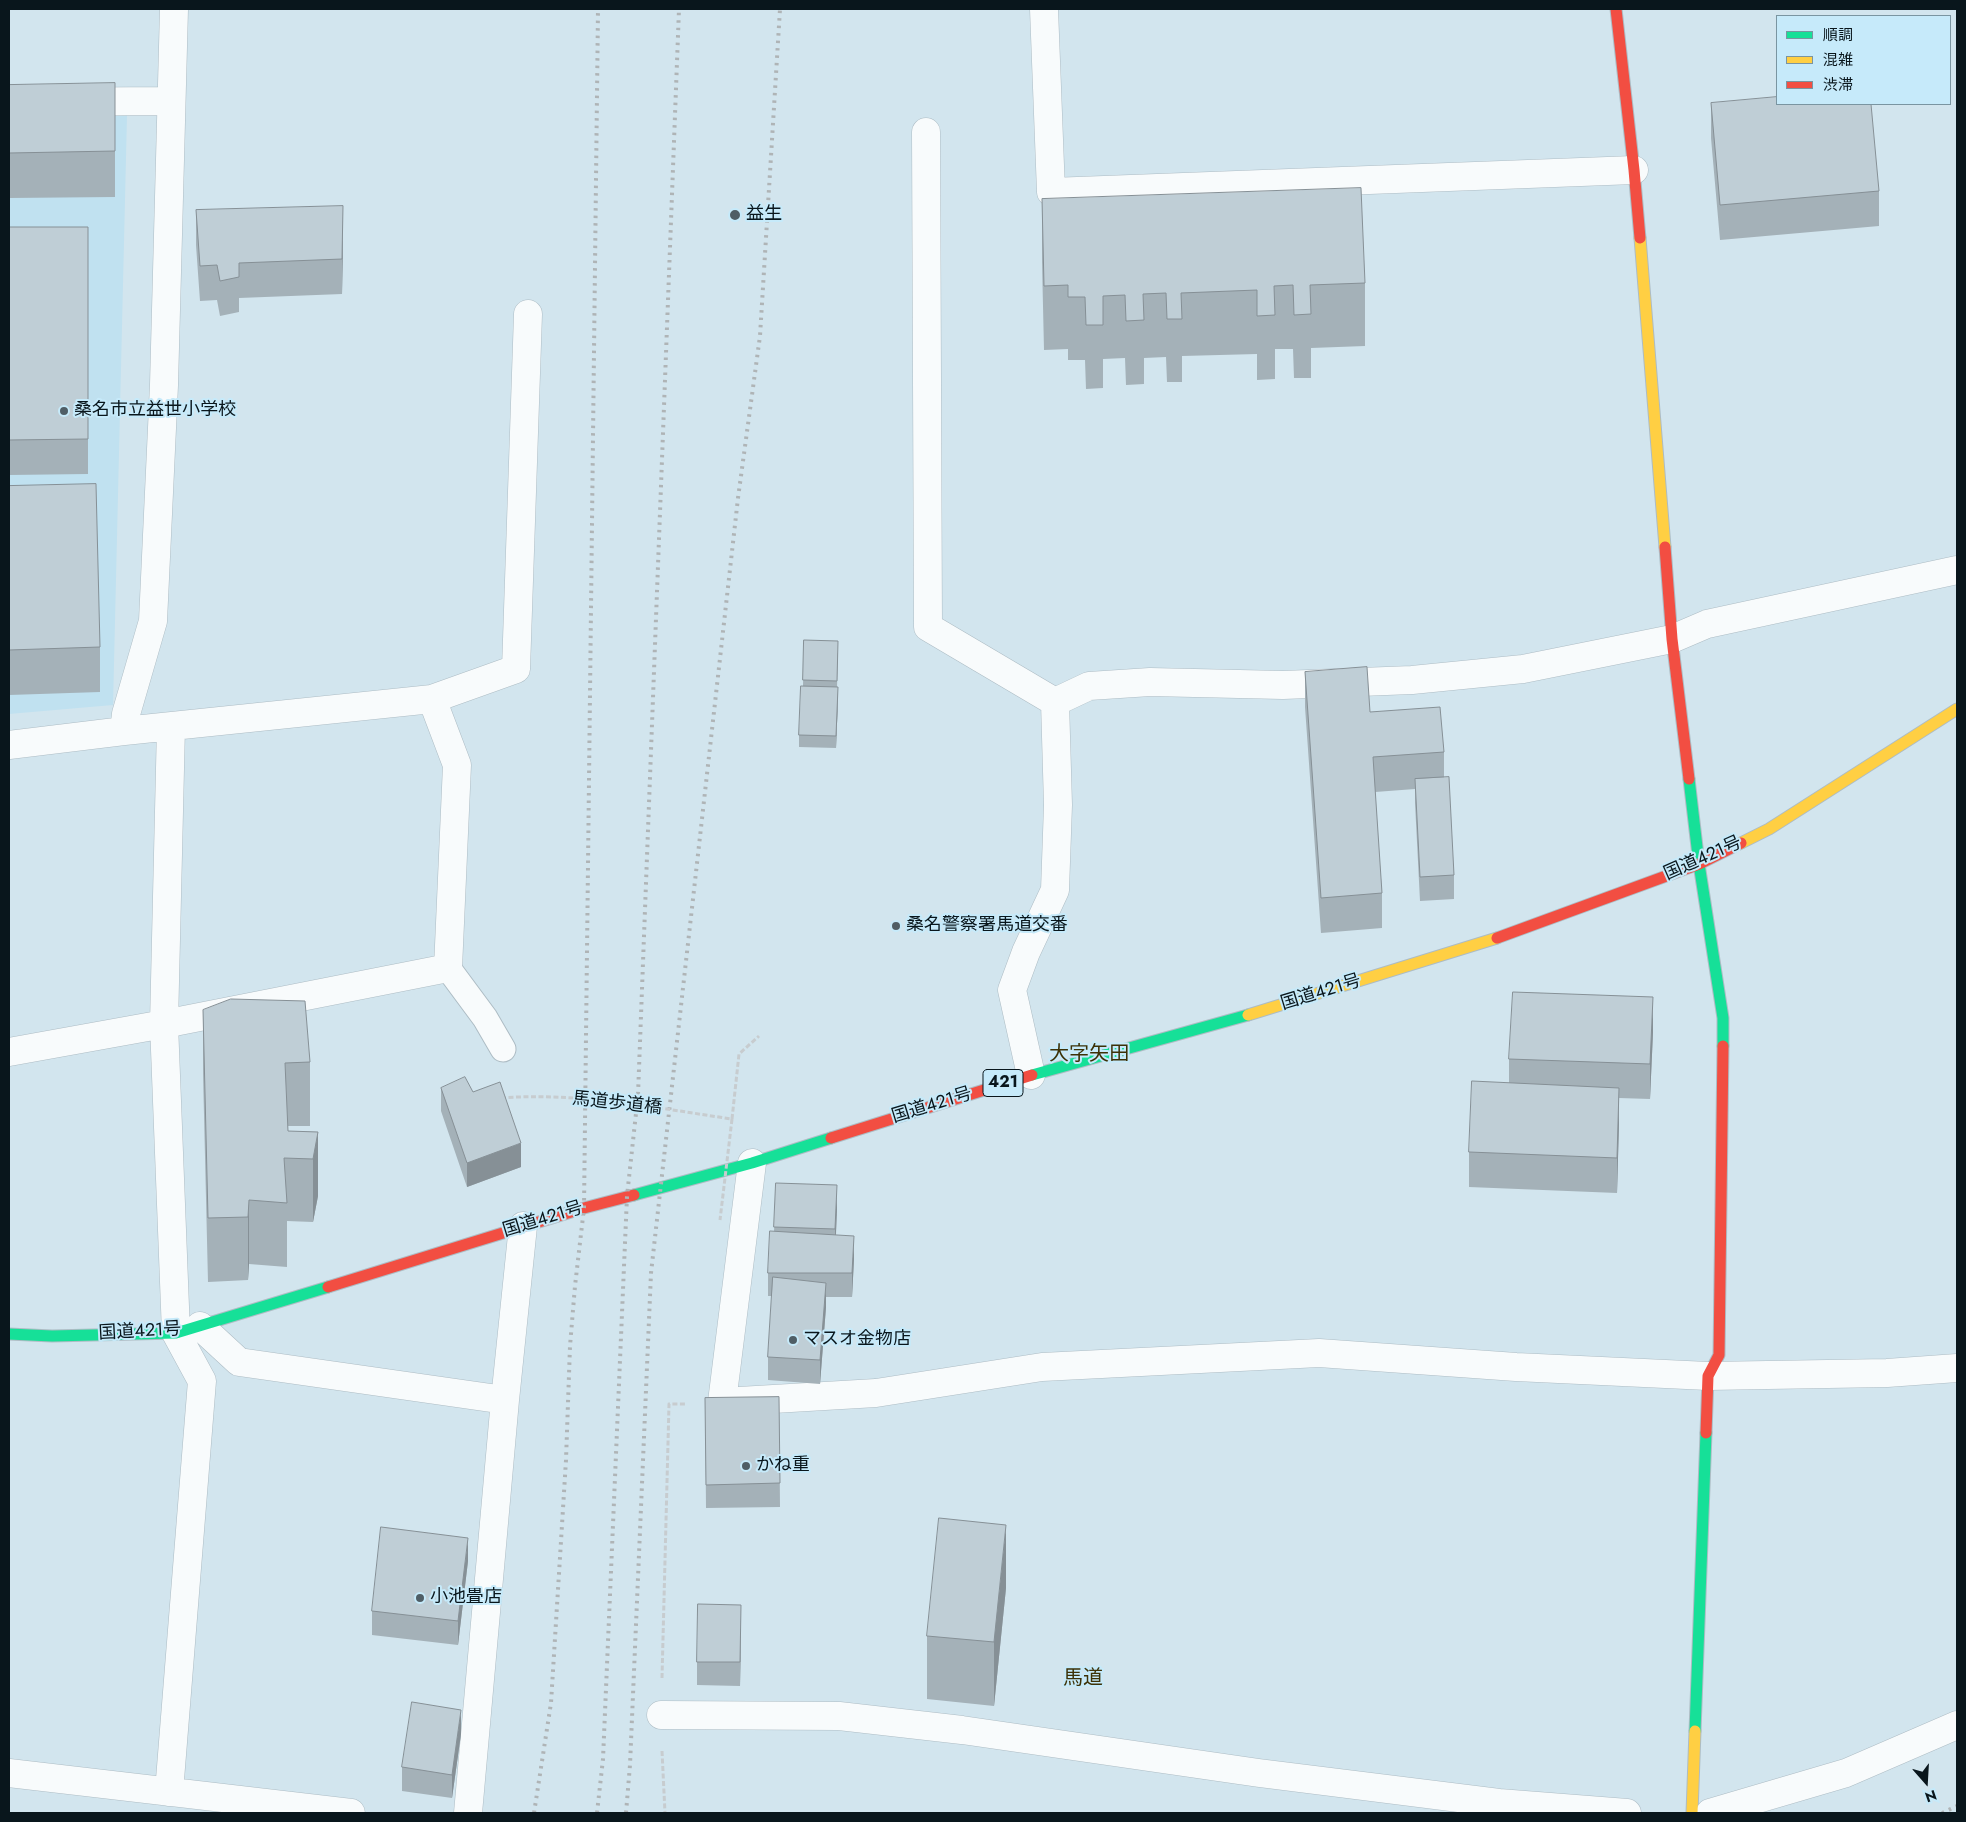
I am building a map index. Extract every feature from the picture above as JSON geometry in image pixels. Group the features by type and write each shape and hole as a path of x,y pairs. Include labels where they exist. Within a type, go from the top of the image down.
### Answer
{"main road":[{"path":"1616,9 1634,170 1672,640 1699,864 1723,1018 1719,1355 1708,1376 1692,1813"},
{"name":"国道421号","path":"9,1334 52,1336 188,1329 523,1226 752,1162 1031,1075 1253,1014 1504,936 1699,864 1769,829 1957,709"}],"street":[{"path":"124,731 126,714 153,621 164,385 174,9"},
{"path":"1044,9 1051,192 1634,170"},
{"path":"9,102 171,101"},
{"path":"926,132 928,627 1055,702"},
{"path":"9,746 124,731 432,699 516,669 528,314"},
{"path":"1055,702 1090,686 1142,682 1283,685 1412,680 1523,669 1672,640 1707,624 1957,570"},
{"path":"9,1052 164,1024 448,968 457,765 432,699"},
{"path":"1031,1075 1012,990 1026,952 1055,890 1058,805 1055,702"},
{"path":"169,1792 202,1381 188,1329 164,1024 171,726"},
{"path":"752,1162 722,1402 876,1394 1042,1367 1319,1353 1516,1367 1708,1376 1887,1373 1957,1368"},
{"path":"468,1813 504,1400 523,1226"},
{"path":"188,1329 239,1362 504,1400"},
{"path":"661,1715 840,1716 962,1730 1259,1772 1499,1803 1627,1813"},
{"path":"1710,1813 1846,1773 1957,1725"},
{"path":"9,1773 351,1813"}],"lane":[{"path":"448,968 485,1018 503,1049"}],"path":[{"path":"720,1220 740,1054 759,1036"},
{"path":"503,1049 500,1098 504,1107"},
{"name":"馬道歩道橋","path":"500,1098 526,1096 613,1101 732,1119"},
{"path":"665,1813 661,1715 668,1404 722,1402"}],"shaded area":[{"name":"桑名市立益世小学校","path":"127,115 113,705 9,714 9,117"}],"building":[{"path":"115,83 115,151 9,153 9,85"},
{"path":"1776,97 1776,105 1871,105 1879,191 1720,205 1711,103"},
{"path":"1361,188 1365,283 1310,285 1311,314 1294,315 1293,285 1274,286 1275,315 1257,316 1257,290 1181,293 1182,319 1167,319 1166,293 1143,294 1144,320 1126,321 1125,295 1103,296 1103,325 1086,325 1085,297 1068,297 1068,285 1044,286 1042,199"},
{"path":"343,206 342,259 239,263 239,277 220,281 217,265 200,266 196,210"},
{"path":"9,227 88,227 88,439 9,440"},
{"path":"96,484 100,647 9,650 9,486"},
{"path":"804,640 838,641 837,681 803,680"},
{"path":"1367,667 1370,712 1440,707 1444,752 1373,757 1382,893 1321,898 1305,672"},
{"path":"801,686 838,687 836,736 799,735"},
{"path":"1449,777 1454,875 1420,877 1415,779"},
{"path":"1513,992 1653,997 1650,1064 1509,1059"},
{"path":"231,999 305,1001 310,1062 285,1063 288,1131 318,1132 313,1159 284,1158 287,1203 249,1200 248,1217 208,1218 203,1010"},
{"path":"465,1077 473,1092 500,1082 521,1143 467,1163 441,1088"},
{"path":"1472,1081 1619,1088 1617,1158 1469,1152"},
{"path":"776,1183 837,1185 835,1229 774,1227"},
{"path":"770,1231 854,1236 852,1273 768,1273"},
{"path":"773,1277 826,1283 820,1360 768,1357"},
{"path":"779,1397 780,1483 706,1485 705,1398"},
{"path":"939,1518 1006,1525 994,1642 927,1636"},
{"name":"小池畳店","path":"381,1527 468,1538 458,1621 372,1611"},
{"path":"698,1604 741,1605 740,1662 697,1662"},
{"path":"412,1702 461,1710 452,1775 402,1767"}],"railway":[{"path":"534,1813 551,1703 566,1460 570,1346 584,1208 598,9"},
{"path":"597,1813 603,1759 627,1196 638,1095 679,9"},
{"path":"626,1813 630,1765 651,1273 738,498 760,336 780,9"},
{"path":"1942,1813 1957,1806"}],"traffic: fast":[{"path":"1689,779 1699,864 1723,1018 1723,1046"},
{"path":"1032,1075 1248,1015"},
{"path":"634,1195 752,1163 831,1138"},
{"path":"9,1334 52,1336 176,1333 328,1287"},
{"path":"1695,1731 1706,1433"}],"traffic: slow":[{"path":"1640,238 1665,547"},
{"path":"1741,843 1769,829 1957,709"},
{"path":"1248,1015 1497,938"},
{"path":"1692,1813 1695,1731"}],"traffic: jam":[{"path":"1616,9 1640,238"},
{"path":"1665,547 1672,639 1689,779"},
{"path":"1497,938 1699,864 1741,843"},
{"path":"1706,1433 1708,1376 1719,1355 1723,1046"},
{"path":"831,1138 1032,1075"},
{"path":"328,1287 584,1208 634,1195"}],"place":[{"name":"益生","path":"735,215"},
{"name":"桑名市立益世小学校","path":"64,411"},
{"name":"桑名警察署馬道交番","path":"896,926"},
{"name":"マスオ金物店","path":"793,1340"},
{"name":"かね重","path":"746,1466"},
{"name":"小池畳店","path":"420,1598"}],"district":[{"name":"大字矢田","path":"1089,1055"},
{"name":"馬道","path":"1083,1679"}]}
